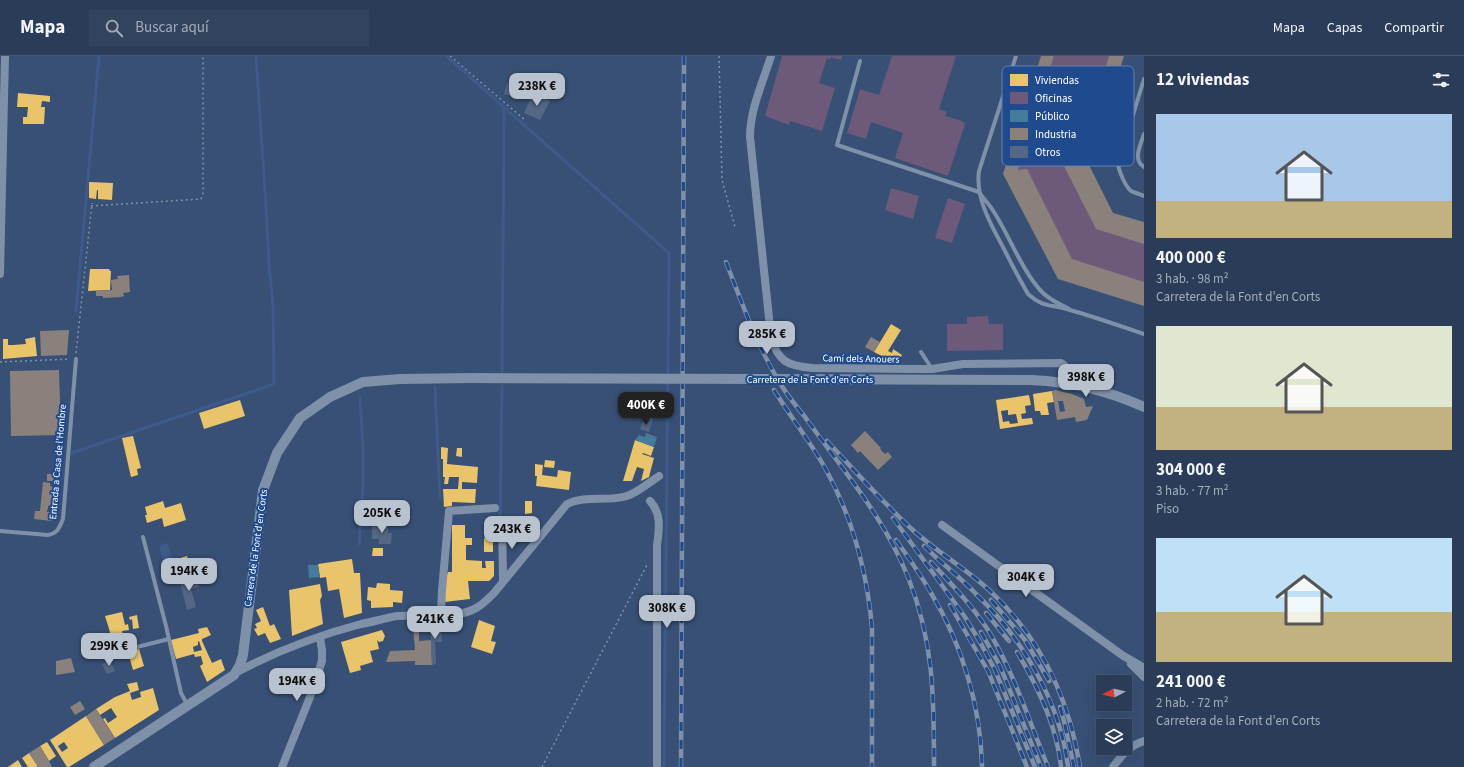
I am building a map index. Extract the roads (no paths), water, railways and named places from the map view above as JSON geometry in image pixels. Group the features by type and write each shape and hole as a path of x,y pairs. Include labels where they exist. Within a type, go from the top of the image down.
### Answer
{"street":[{"path":"0,274 5,56"},
{"name":"Camí dels Anouers","path":"771,56 750,124 750,137 771,337 777,355 784,361 799,367 932,369 970,364 1061,364 1066,366 1070,376 1068,383"},
{"name":"Carretera de la Font d'en Corts","path":"472,378 1031,380 1068,383 1105,392 1144,407"},
{"name":"Carrera de la Font d'en Corts","path":"237,672 243,655 263,490 277,453 300,418 330,397 363,382 400,379 472,378"},
{"path":"94,767 188,706 237,672 254,663 300,644 360,625 397,616 442,615 464,612 478,607 494,593 503,580 567,504 574,500 619,498 628,496 659,476"},
{"path":"650,501 656,507 659,519 657,546 657,767"},
{"path":"442,615 442,590 449,511 496,508"},
{"path":"502,520 503,580"},
{"path":"942,525 1122,654 1144,668"},
{"path":"282,767 310,697 322,661 320,638"},
{"path":"1122,654 1144,677"},
{"path":"1113,767 1122,755 1134,745 1144,741"}],"lane":[{"path":"1013,66 1016,56"},
{"path":"860,61 837,145 979,192 992,208 1022,262 1039,288 1050,299 1069,309"},
{"path":"1134,112 1144,79"},
{"path":"1002,100 977,181 984,209 1028,294 1036,301 1047,305 1069,309 1144,334"},
{"path":"1144,134 1138,154 1138,161 1144,167"},
{"path":"1118,166 1130,190 1144,196"},
{"path":"921,352 932,369"},
{"name":"Entrada a Casa de l'Hombre","path":"0,531 48,535 55,534 59,530 63,519 76,359"},
{"path":"143,537 181,693 188,706"},
{"path":"133,648 169,639"}],"water":[{"path":"164,543 168,544 172,560 164,563 159,547"}],"waterway":[{"path":"76,311 99,56"},
{"path":"72,453 274,384 273,305 269,266 256,56"},
{"path":"446,56 669,253 664,767"},
{"path":"502,372 504,107"},
{"path":"500,520 502,386"},
{"path":"435,387 440,498"},
{"path":"359,544 363,485 363,448 360,397"}],"railway":[{"path":"681,767 684,56"},
{"path":"726,262 750,324 772,369 789,396 875,514 887,534 908,577 917,601 928,647 933,694 934,767"},
{"path":"774,390 824,466 843,504 857,544 870,607 872,628 872,767"},
{"path":"827,441 870,488 915,532 989,590 1024,628 1038,649 1060,693 1075,742 1080,767"},
{"path":"893,518 965,617 980,642 995,670 1035,767"},
{"path":"896,540 919,573 952,633 968,677 974,699 981,744 982,767"},
{"path":"924,546 970,588 993,612 1024,651 1037,673 1057,719 1064,743 1068,767"},
{"path":"931,562 971,606 991,635 1015,683 1048,767"},
{"path":"991,600 1025,640 1049,681"},
{"path":"950,605 988,671 1027,767"},
{"path":"986,613 1009,641"},
{"path":"981,632 1000,666 1041,767"},
{"path":"1017,652 1039,693 1051,722 1059,752 1061,767"},
{"path":"1060,707 1074,767"}]}
